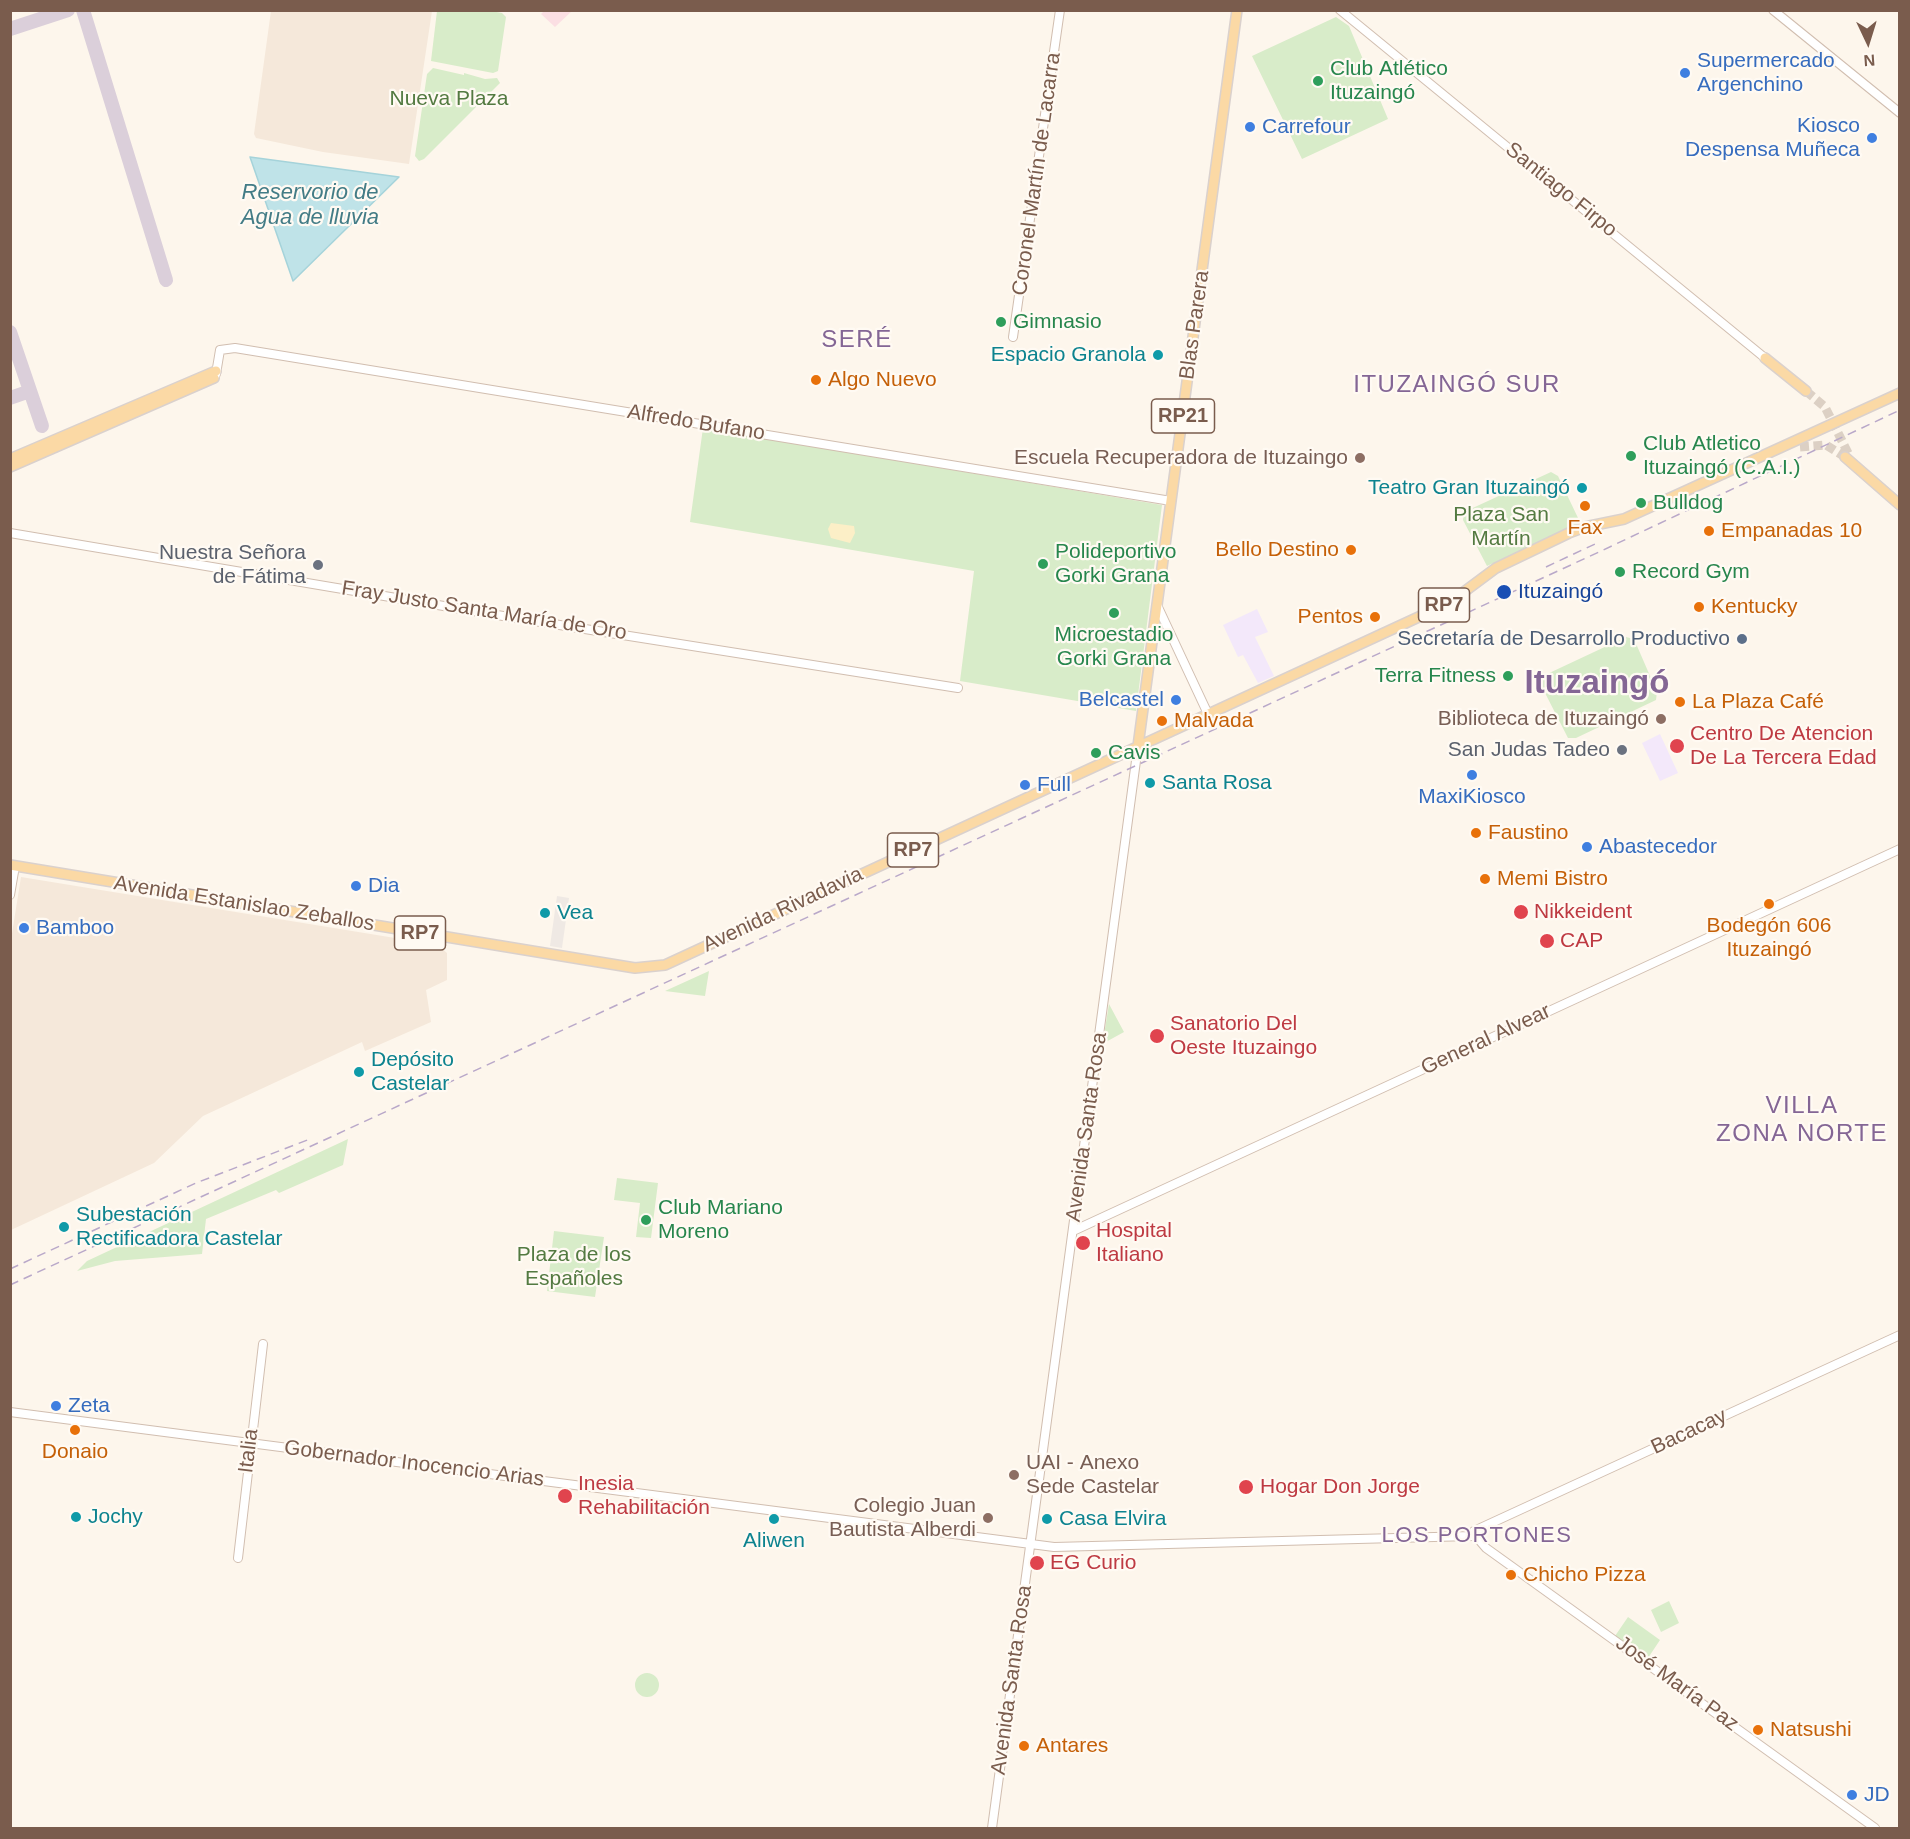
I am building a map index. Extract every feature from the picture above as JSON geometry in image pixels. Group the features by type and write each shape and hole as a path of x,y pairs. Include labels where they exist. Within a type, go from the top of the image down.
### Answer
{"main road":[{"name":"Blas Parera","path":"1138,746 1237,10"},
{"name":"Santiago Firpo","path":"1765,358 1806,391"},
{"path":"10,459 215,374"},
{"path":"10,467 215,374"},
{"name":"RP7","path":"1138,746 1449,603 1496,568 1544,545 1579,529 1624,519 1899,393"},
{"path":"1714,479 1733,476 1800,447"},
{"path":"1899,496 1847,456 1888,492 1899,505"},
{"name":"Avenida Rivadavia","path":"656,968 1138,746"},
{"name":"Avenida Estanislao Zeballos","path":"13,865 635,968 656,968"}],"street":[{"name":"Coronel Martín de Lacarra","path":"1013,337 1060,10"},
{"name":"Santiago Firpo","path":"1340,10 1765,358"},
{"path":"1773,10 1899,113"},
{"name":"Alfredo Bufano","path":"215,374 220,350 235,348 382,370 1171,501"},
{"name":"Fray Justo Santa María de Oro","path":"10,533 509,617 958,688"},
{"path":"1157,604 1208,714"},
{"name":"Avenida Santa Rosa","path":"992,1828 1138,746"},
{"name":"General Alvear","path":"1073,1231 1899,849"},
{"path":"10,895 13,865"},
{"name":"Bacacay","path":"1475,1533 1899,1335"},
{"name":"Italia","path":"238,1558 263,1344"},
{"name":"Gobernador Inocencio Arias","path":"10,1412 1031,1544"},
{"path":"1031,1544 1065,1548 1475,1533"},
{"name":"José María Paz","path":"1475,1533 1483,1536 1480,1541 1486,1548 1875,1828"}],"shaded area":[{"path":"271,11 432,11 409,164 323,152 256,138 254,134"},
{"path":"544,11 572,11 555,27 541,14"},
{"path":"1257,609 1268,632 1255,637 1274,676 1258,683 1243,655 1238,657 1223,625"},
{"path":"1660,734 1678,773 1660,781 1642,743"},
{"path":"21,877 438,945 447,953 447,980 426,990 431,1022 365,1051 362,1042 203,1116 154,1163 11,1230 10,946"},
{"path":"557,896 569,898 562,948 550,946"}],"green space":[{"path":"486,10 502,13 506,17 498,71 493,73 431,61 437,11"},
{"name":"Club Atlético Ituzaingó","path":"1336,17 1349,26 1388,119 1302,159 1252,56"},
{"name":"Nueva Plaza","path":"433,68 485,79 497,78 500,83 424,159 419,161 415,156 427,74"},
{"name":"Polideportivo Gorki Grana","path":"703,428 1162,505 1136,711 960,681 974,571 690,522"},
{"name":"Plaza San Martín","path":"1551,472 1558,476 1579,520 1578,524 1487,566 1463,520 1464,512"},
{"path":"1626,637 1634,639 1657,692 1656,700 1576,738 1568,738 1543,689 1541,679 1545,675"},
{"path":"709,971 705,996 665,991"},
{"path":"1109,1004 1124,1032 1104,1043 1103,1041"},
{"path":"348,1139 343,1165 279,1193 276,1190 206,1219 202,1254 115,1261 77,1271 87,1261"},
{"name":"Club Mariano Moreno","path":"617,1178 658,1183 651,1238 636,1237 640,1203 614,1200"},
{"name":"Plaza de los Españoles","path":"554,1231 604,1237 595,1297 547,1291"},
{"path":"1669,1601 1679,1623 1661,1632 1651,1610"},
{"path":"1628,1617 1660,1640 1648,1658 1615,1636"},
{"path":"647,1673 656,1676 659,1685 656,1694 647,1697 638,1694 635,1685 638,1676"}],"sand":[{"path":"831,523 854,526 855,533 850,543 831,538 828,529"}],"water":[{"name":"Reservorio de Agua de lluvia","path":"250,157 399,177 293,281"}],"taxiway":[{"path":"10,29 68,10"},
{"path":"83,10 166,280"},
{"path":"10,332 42,426"},
{"path":"10,398 30,391"}],"tunnel":[{"path":"1806,391 1825,407 1849,455"},
{"path":"1800,447 1826,445 1845,457"}],"railway":[{"path":"10,1285 1599,552 1900,410"},
{"path":"1546,567 1595,544"},
{"path":"10,1269 196,1183 310,1139"}],"place":[{"name":"Supermercado Argenchino","path":"1685,73"},
{"name":"Club Atlético Ituzaingó","path":"1318,81"},
{"name":"Carrefour","path":"1250,127"},
{"name":"Kiosco Despensa Muñeca","path":"1872,138"},
{"name":"Gimnasio","path":"1001,322"},
{"name":"Espacio Granola","path":"1158,355"},
{"name":"Algo Nuevo","path":"816,380"},
{"name":"Club Atletico Ituzaingó (C.A.I.)","path":"1631,456"},
{"name":"Escuela Recuperadora de Ituzaingo","path":"1360,458"},
{"name":"Teatro Gran Ituzaingó","path":"1582,488"},
{"name":"Bulldog","path":"1641,503"},
{"name":"Fax","path":"1585,506"},
{"name":"Empanadas 10","path":"1709,531"},
{"name":"Bello Destino","path":"1351,550"},
{"name":"Polideportivo Gorki Grana","path":"1043,564"},
{"name":"Nuestra Señora de Fátima","path":"318,565"},
{"name":"Record Gym","path":"1620,572"},
{"name":"Ituzaingó","path":"1504,592"},
{"name":"Kentucky","path":"1699,607"},
{"name":"Microestadio Gorki Grana","path":"1114,613"},
{"name":"Pentos","path":"1375,617"},
{"name":"Secretaría de Desarrollo Productivo","path":"1742,639"},
{"name":"Terra Fitness","path":"1508,676"},
{"name":"Belcastel","path":"1176,700"},
{"name":"La Plaza Café","path":"1680,702"},
{"name":"Biblioteca de Ituzaingó","path":"1661,719"},
{"name":"Malvada","path":"1162,721"},
{"name":"Centro De Atencion De La Tercera Edad","path":"1677,746"},
{"name":"San Judas Tadeo","path":"1622,750"},
{"name":"Cavis","path":"1096,753"},
{"name":"MaxiKiosco","path":"1472,775"},
{"name":"Santa Rosa","path":"1150,783"},
{"name":"Full","path":"1025,785"},
{"name":"Faustino","path":"1476,833"},
{"name":"Abastecedor","path":"1587,847"},
{"name":"Memi Bistro","path":"1485,879"},
{"name":"Dia","path":"356,886"},
{"name":"Bodegón 606 Ituzaingó","path":"1769,904"},
{"name":"Nikkeident","path":"1521,912"},
{"name":"Vea","path":"545,913"},
{"name":"Bamboo","path":"24,928"},
{"name":"CAP","path":"1547,941"},
{"name":"Sanatorio Del Oeste Ituzaingo","path":"1157,1036"},
{"name":"Depósito Castelar","path":"359,1072"},
{"name":"Club Mariano Moreno","path":"646,1220"},
{"name":"Subestación Rectificadora Castelar","path":"64,1227"},
{"name":"Hospital Italiano","path":"1083,1243"},
{"name":"Zeta","path":"56,1406"},
{"name":"Donaio","path":"75,1430"},
{"name":"UAI - Anexo Sede Castelar","path":"1014,1475"},
{"name":"Hogar Don Jorge","path":"1246,1487"},
{"name":"Inesia Rehabilitación","path":"565,1496"},
{"name":"Jochy","path":"76,1517"},
{"name":"Colegio Juan Bautista Alberdi","path":"988,1518"},
{"name":"Aliwen","path":"774,1519"},
{"name":"Casa Elvira","path":"1047,1519"},
{"name":"EG Curio","path":"1037,1563"},
{"name":"Chicho Pizza","path":"1511,1575"},
{"name":"Natsushi","path":"1758,1730"},
{"name":"Antares","path":"1024,1746"},
{"name":"JD","path":"1852,1795"}],"district":[{"name":"SERÉ","path":"857,340"},
{"name":"ITUZAINGÓ SUR","path":"1457,385"},
{"name":"Ituzaingó","path":"1597,684"},
{"name":"VILLA ZONA NORTE","path":"1802,1120"},
{"name":"LOS PORTONES","path":"1477,1536"}]}
